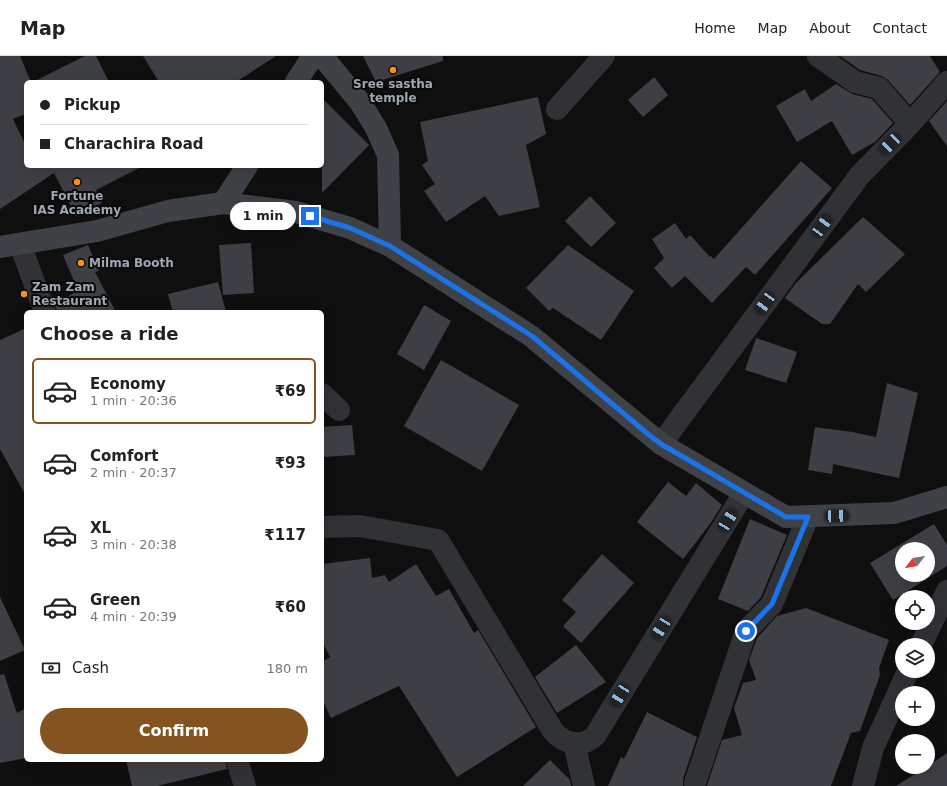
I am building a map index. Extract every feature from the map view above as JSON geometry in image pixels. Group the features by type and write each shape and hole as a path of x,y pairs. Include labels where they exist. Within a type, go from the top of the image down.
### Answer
{"street":[{"path":"297,80 313,56"},
{"path":"322,56 360,102 376,128 388,155 390,246"},
{"path":"557,109 604,56"},
{"path":"818,56 855,82 879,88 910,124"},
{"path":"661,444 860,175 910,124 947,82"},
{"path":"223,203 246,168"},
{"path":"44,310 10,246 97,231 168,211 223,203 296,212 350,228 390,246 532,336 661,444 786,517 894,513 947,497"},
{"path":"324,396 339,410"},
{"path":"324,527 360,526 438,540 553,732 563,740 574,743 582,743 590,741 595,736 744,493"},
{"path":"695,783 746,631 772,604 808,517"},
{"path":"924,638 947,591"},
{"path":"863,786 873,748 905,678"},
{"path":"574,743 584,786"},
{"path":"238,762 245,786"}],"building":[{"path":"0,56 20,56 30,80 24,80 24,115 13,119 24,142 24,168 139,168 96,190 102,203 76,216 54,173 0,209"},
{"path":"85,56 96,56 108,80 37,80"},
{"path":"143,56 276,56 239,80 158,80"},
{"name":"Sree sastha temple","path":"363,56 443,56 443,61 376,82"},
{"path":"840,56 930,56 940,72 910,105 888,80 882,76 860,70"},
{"path":"654,77 668,95 643,117 628,100"},
{"path":"836,84 852,94 872,99 893,123 875,142 852,155 832,121 797,142 776,106 805,89 811,101"},
{"path":"538,97 546,134 526,145 540,207 499,216 485,196 446,222 424,191 435,184 422,165 428,161 420,122"},
{"path":"324,100 369,145 322,193 322,168 324,168"},
{"path":"947,101 947,146 929,121"},
{"path":"801,161 832,188 755,275 746,267 712,303 685,276 672,288 654,268 664,258 652,239 675,223 686,239 690,235 710,257 711,256 714,259"},
{"path":"590,196 616,223 591,247 565,221"},
{"path":"863,217 905,254 866,292 858,284 830,324 822,324 785,298 796,283"},
{"path":"251,243 254,293 223,295 219,245"},
{"path":"88,245 99,271 95,272 115,310 57,310 55,303 78,291 63,255"},
{"path":"568,245 634,291 601,340 553,308 549,311 526,288"},
{"path":"218,282 225,310 172,310 168,294"},
{"path":"424,305 451,321 424,370 397,354"},
{"path":"24,329 24,492 0,449 0,340"},
{"path":"756,338 797,352 786,383 745,370"},
{"path":"441,360 519,405 482,471 404,426"},
{"path":"887,383 918,393 899,478 833,464 832,474 808,470 815,427 876,437"},
{"path":"352,425 355,455 324,457 324,427"},
{"path":"668,482 686,496 696,483 722,505 710,524 683,559 637,522"},
{"path":"750,519 787,535 761,597 748,611 718,599"},
{"path":"934,524 947,545 947,566 935,574 935,542 904,542"},
{"path":"895,548 895,582 922,582 909,590 895,590 895,599 893,600 870,563"},
{"path":"602,554 634,583 581,643 563,626 576,612 562,600"},
{"path":"370,558 372,578 385,575 389,582 416,564 436,596 449,589 474,633 478,630 536,727 457,777 399,686 331,718 324,703 324,661 330,657 324,645 324,564"},
{"path":"0,597 24,650 0,661"},
{"path":"806,608 889,640 879,668 880,675 860,731 851,733 831,786 707,786 722,740 742,735 734,708 743,683 756,680 749,660 757,638 777,616"},
{"path":"576,645 606,682 557,713 535,677"},
{"path":"4,674 17,713 24,709 24,758 0,763 0,675"},
{"path":"647,712 697,737 683,779 683,786 608,786 621,757 624,759"},
{"path":"947,753 947,786 896,786 915,774 935,774 935,761"},
{"path":"550,760 570,780 571,786 523,786"},
{"path":"126,762 225,762 227,769 157,786 132,786"}],"place":[{"name":"Sree sastha temple","path":"393,70"},
{"name":"Fortune IAS Academy","path":"77,182"},
{"name":"Milma Booth","path":"81,263"},
{"name":"Zam Zam Restaurant","path":"24,294"}],"route":[{"path":"310,216 350,228 390,246 532,336 661,444 786,517 808,517 772,604 746,631"}]}
